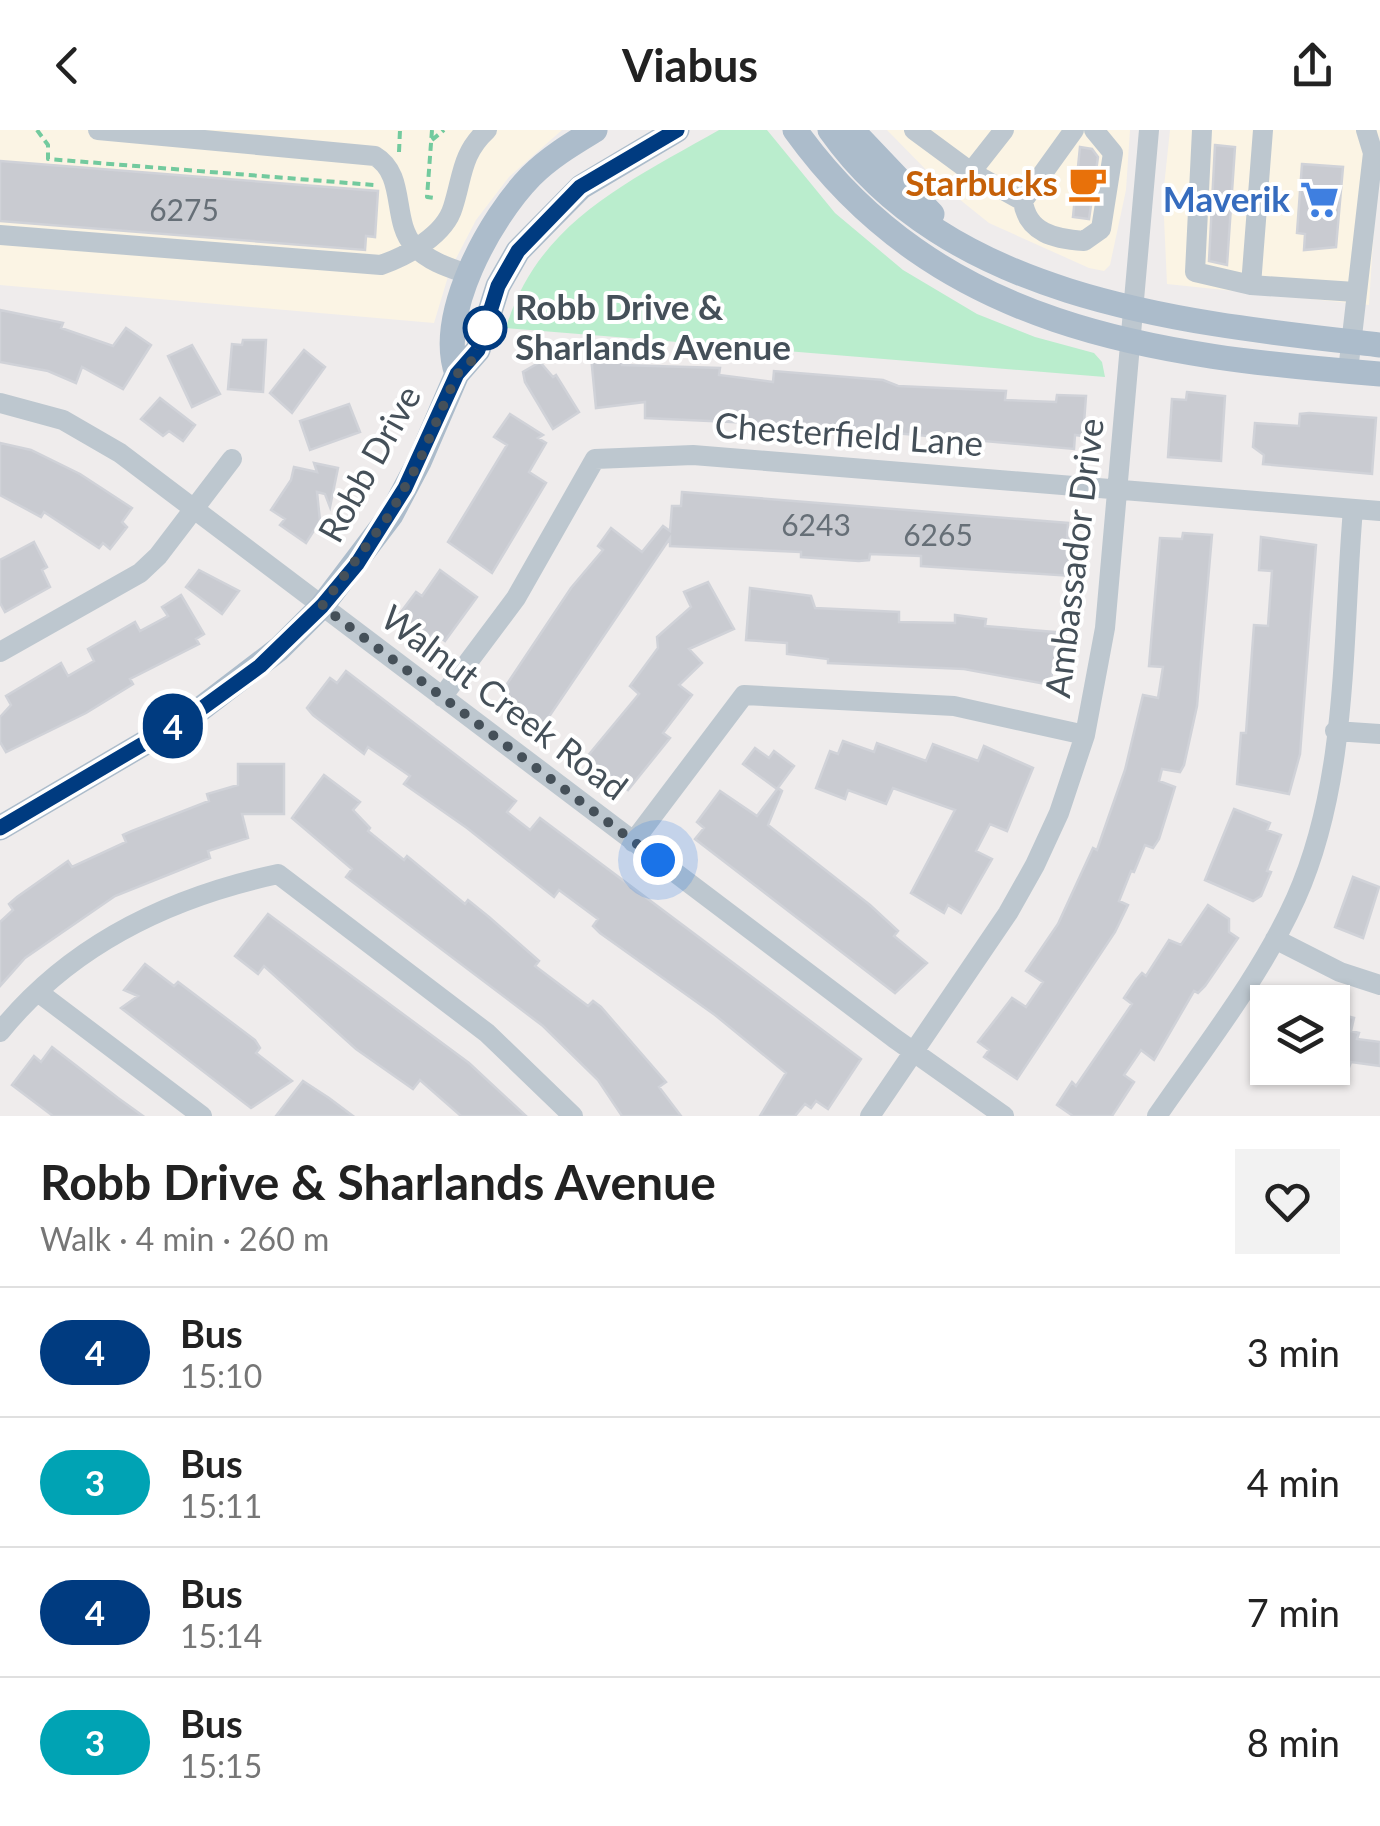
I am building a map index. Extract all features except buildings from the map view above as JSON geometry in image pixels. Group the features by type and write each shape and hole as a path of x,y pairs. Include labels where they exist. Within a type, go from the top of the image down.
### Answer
{"main road":[{"name":"Robb Drive","path":"457,374 451,338 483,243 517,191 562,150 595,130"},
{"name":"Robb Drive","path":"0,828 194,714 266,660 322,606 390,514 419,462 457,374 478,350 498,286 530,236 580,187 677,130"},
{"path":"795,130 870,216 964,283 1030,312 1220,358 1380,374"},
{"path":"830,130 884,192 956,240 1036,280 1135,308 1223,326 1380,345"},
{"path":"852,130 956,240"}],"street":[{"path":"98,130 375,156 390,169 405,227 416,248 440,264 470,275"},
{"path":"0,235 381,264 416,248 450,215 461,165 487,130"},
{"path":"914,130 971,172 1023,200 1029,222 1042,232 1084,241 1101,230 1112,154 1094,130"},
{"path":"971,172 1004,130"},
{"path":"1023,200 1074,130"},
{"name":"Ambassador Drive","path":"870,1116 1035,865 1059,813 1085,735 1105,628 1149,130"},
{"path":"1202,130 1194,272 1251,285 1355,292"},
{"path":"1251,285 1263,130"},
{"path":"1348,372 1355,292 1362,273 1372,154 1366,130"},
{"name":"Walnut Creek Road","path":"0,402 47,415 93,435 913,1053 1004,1116"},
{"name":"Chesterfield Lane","path":"442,698 516,598 595,459 692,456 1380,511"},
{"path":"0,652 140,573 232,459"},
{"path":"1157,1116 1276,939 1312,854 1325,808 1336,730 1353,509"},
{"path":"633,842 744,695 954,706 1085,735"},
{"path":"1336,730 1380,734"},
{"path":"0,1032 38,992 85,954 150,915 232,884 278,874 488,1032 574,1116"},
{"path":"1276,939 1340,972 1380,985"},
{"path":"38,992 202,1116"}],"path":[{"path":"37,130 48,145 48,159 375,185"},
{"path":"400,130 399,153 405,162"},
{"path":"432,130 427,197 442,199 441,204"},
{"path":"432,140 444,130"},
{"path":"385,140 399,139"},
{"path":"365,184 366,170"}],"shaded area":[{"path":"0,130 562,130 509,177 476,220 450,270 434,323 0,285"},
{"path":"887,130 1130,130 1126,190 1110,265 1104,271 1089,268 989,223 938,182"},
{"path":"1170,130 1380,130 1369,305 1167,284 1163,196"}],"green space":[{"path":"719,130 767,130 835,213 903,270 977,314 1035,337 1094,353 1102,362 1105,377 506,328 520,291 564,232 621,187"}],"bus line":[{"name":"4","path":"0,828 194,714 260,666 322,606 357,564 405,488 457,374 470,364 478,350 498,286 518,251 580,187 677,130"}],"place":[{"name":"Starbucks","path":"1088,184"},
{"name":"Maverik","path":"1320,200"},
{"name":"Robb Drive & Sharlands Avenue","path":"485,328"}],"route":[{"path":"485,328 470,364 457,374 419,462 390,514 357,564 322,606 658,860"}]}
